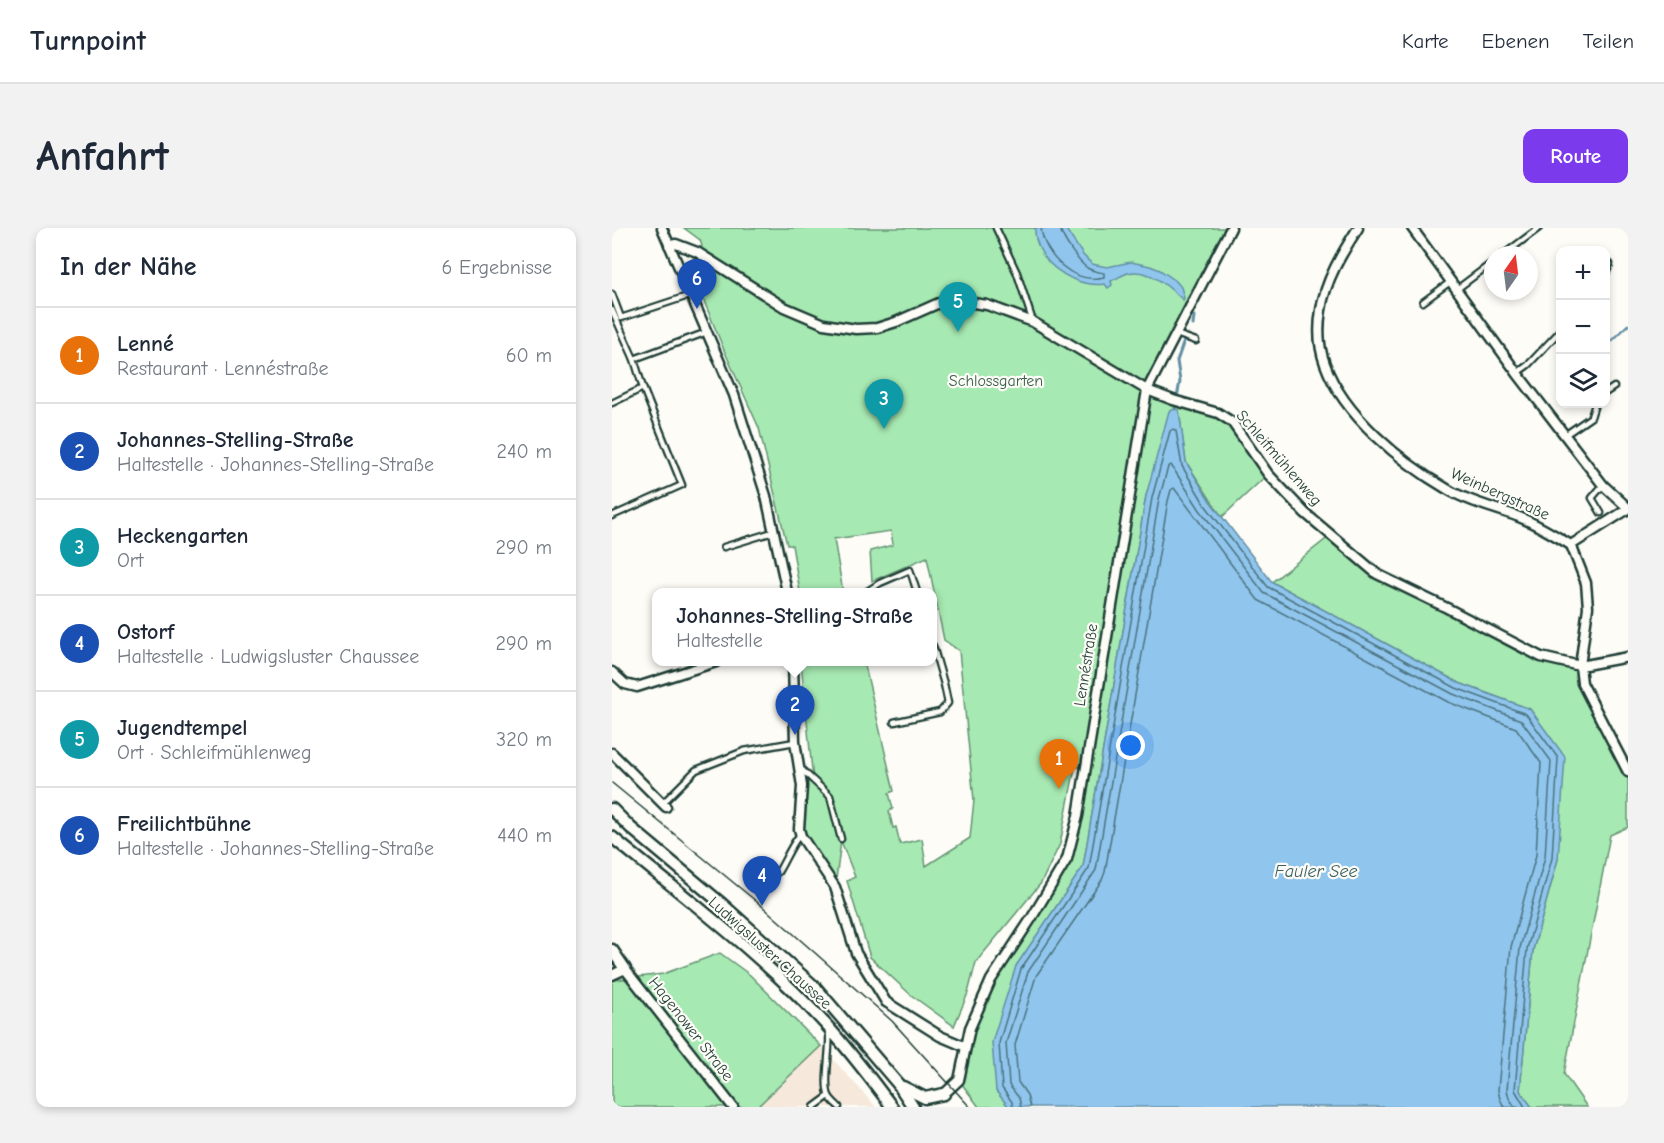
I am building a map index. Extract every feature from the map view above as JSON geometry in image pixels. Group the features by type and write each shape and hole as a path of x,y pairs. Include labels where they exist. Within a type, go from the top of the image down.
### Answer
{"street":[{"path":"662,228 734,395 775,532 786,588"},
{"name":"Lennéstraße","path":"944,1094 959,1080 970,1029 991,980 1067,859 1078,816 1147,390 1179,335 1231,228"},
{"name":"Weinbergstraße","path":"1358,228 1331,276 1321,309 1319,337 1325,364 1339,391 1356,416 1402,459 1448,490 1521,518 1571,545"},
{"path":"1412,228 1517,373 1603,485 1628,508 1571,545 1586,583 1588,607 1580,666 1582,683 1628,772"},
{"name":"Schleifmühlenweg","path":"669,245 676,244 698,252 784,308 824,324 856,329 877,328 939,303 953,300 966,300 987,305 1033,322 1147,390 1218,413 1232,422 1268,474 1305,513 1377,574 1541,657 1580,666"},
{"path":"1580,666 1628,657"},
{"path":"612,672 625,684 637,687 692,666"},
{"path":"793,666 795,742 801,768 801,834 835,887 856,953 886,1002 940,1036 966,1047"},
{"path":"612,753 664,805"},
{"name":"Ludwigsluster Chaussee","path":"612,809 816,988 898,1084 913,1107"},
{"path":"614,842 631,828"},
{"name":"Ludwigsluster Chaussee","path":"614,842 736,940 828,1027 892,1107"},
{"path":"612,950 625,969 612,975"},
{"name":"Hagenower Straße","path":"625,969 733,1107"},
{"path":"898,1084 926,1098 944,1094 940,1107"}],"lane":[{"path":"996,228 1017,273 1033,322"},
{"path":"1515,246 1539,228"},
{"path":"1457,289 1484,269"},
{"path":"1423,302 1451,281"},
{"path":"612,294 621,318 691,295"},
{"path":"612,310 634,359 643,388 682,485 612,516"},
{"path":"634,359 707,332"},
{"path":"1179,335 1194,340"},
{"path":"1517,373 1528,365 1556,335"},
{"path":"1610,390 1614,387"},
{"path":"612,403 643,388"},
{"path":"1565,435 1591,417 1594,408"},
{"path":"1601,513 1592,498 1603,485"},
{"path":"724,547 775,532"},
{"path":"872,588 910,570 916,588"},
{"path":"894,722 939,712 948,703 937,660"},
{"path":"664,805 696,770 744,752 795,742"},
{"path":"801,768 830,796 841,839"},
{"path":"778,872 796,838 801,834"},
{"path":"828,1027 831,1046 827,1086 829,1096 839,1107"},
{"path":"814,1107 829,1096"}],"shaded area":[{"path":"821,1046 876,1107 757,1107"}],"green space":[{"name":"Schlossgarten","path":"684,228 1225,228 1187,299 1178,329 1147,389 1232,422 1268,474 1222,517 1186,462 1179,411 1146,496 1083,867 1016,966 996,1091 1009,1107 979,1107 959,1080 991,980 1067,859 1083,767 1075,767 1060,844 1041,883 976,962 968,993 954,1026 911,995 870,957 847,881 855,877 841,841 835,887 808,848 801,820 802,786 813,780 801,666 865,666 894,791 889,793 893,809 889,811 893,828 896,827 900,844 922,839 926,866 970,838 974,800 959,651 944,640 937,606 937,588 933,588 927,557 872,581 870,551 893,545 891,531 834,539 842,588 799,588 792,545 787,545 759,428 689,264 702,246 700,240"},
{"path":"1330,536 1377,574 1541,657 1580,666 1582,683 1628,772 1628,827 1610,835 1564,1074 1587,1107 1532,1107 1520,1091 1533,950 1558,859 1530,709 1459,683 1272,582"},
{"path":"720,953 750,975 821,1046 757,1107 612,1107 612,976 615,980 663,974"}],"water":[{"path":"1035,228 1065,228 1083,255 1092,264 1107,267 1131,262 1160,270 1176,281 1181,287 1184,298 1183,300 1158,280 1144,273 1126,274 1111,281 1112,285 1108,288 1105,284 1074,280 1047,261 1036,240"},
{"name":"Fauler See","path":"1179,410 1186,462 1210,501 1272,582 1459,683 1530,709 1565,757 1558,859 1533,950 1520,1091 1532,1107 1009,1107 996,1091 992,1042 1016,966 1083,867 1146,496 1169,411"}],"waterway":[{"path":"1193,325 1194,316"},
{"path":"1610,342 1628,325"},
{"path":"1175,409 1180,381 1177,361 1185,338"}],"tram line":[{"path":"612,783 762,906 892,1021 970,1107"}],"place":[{"name":"Freilichtbühne","path":"697,309"},
{"name":"Jugendtempel","path":"958,332"},
{"name":"Heckengarten","path":"884,429"},
{"name":"Johannes-Stelling-Straße","path":"795,735"},
{"name":"Lenné","path":"1059,789"},
{"name":"Ostorf","path":"762,906"}]}
